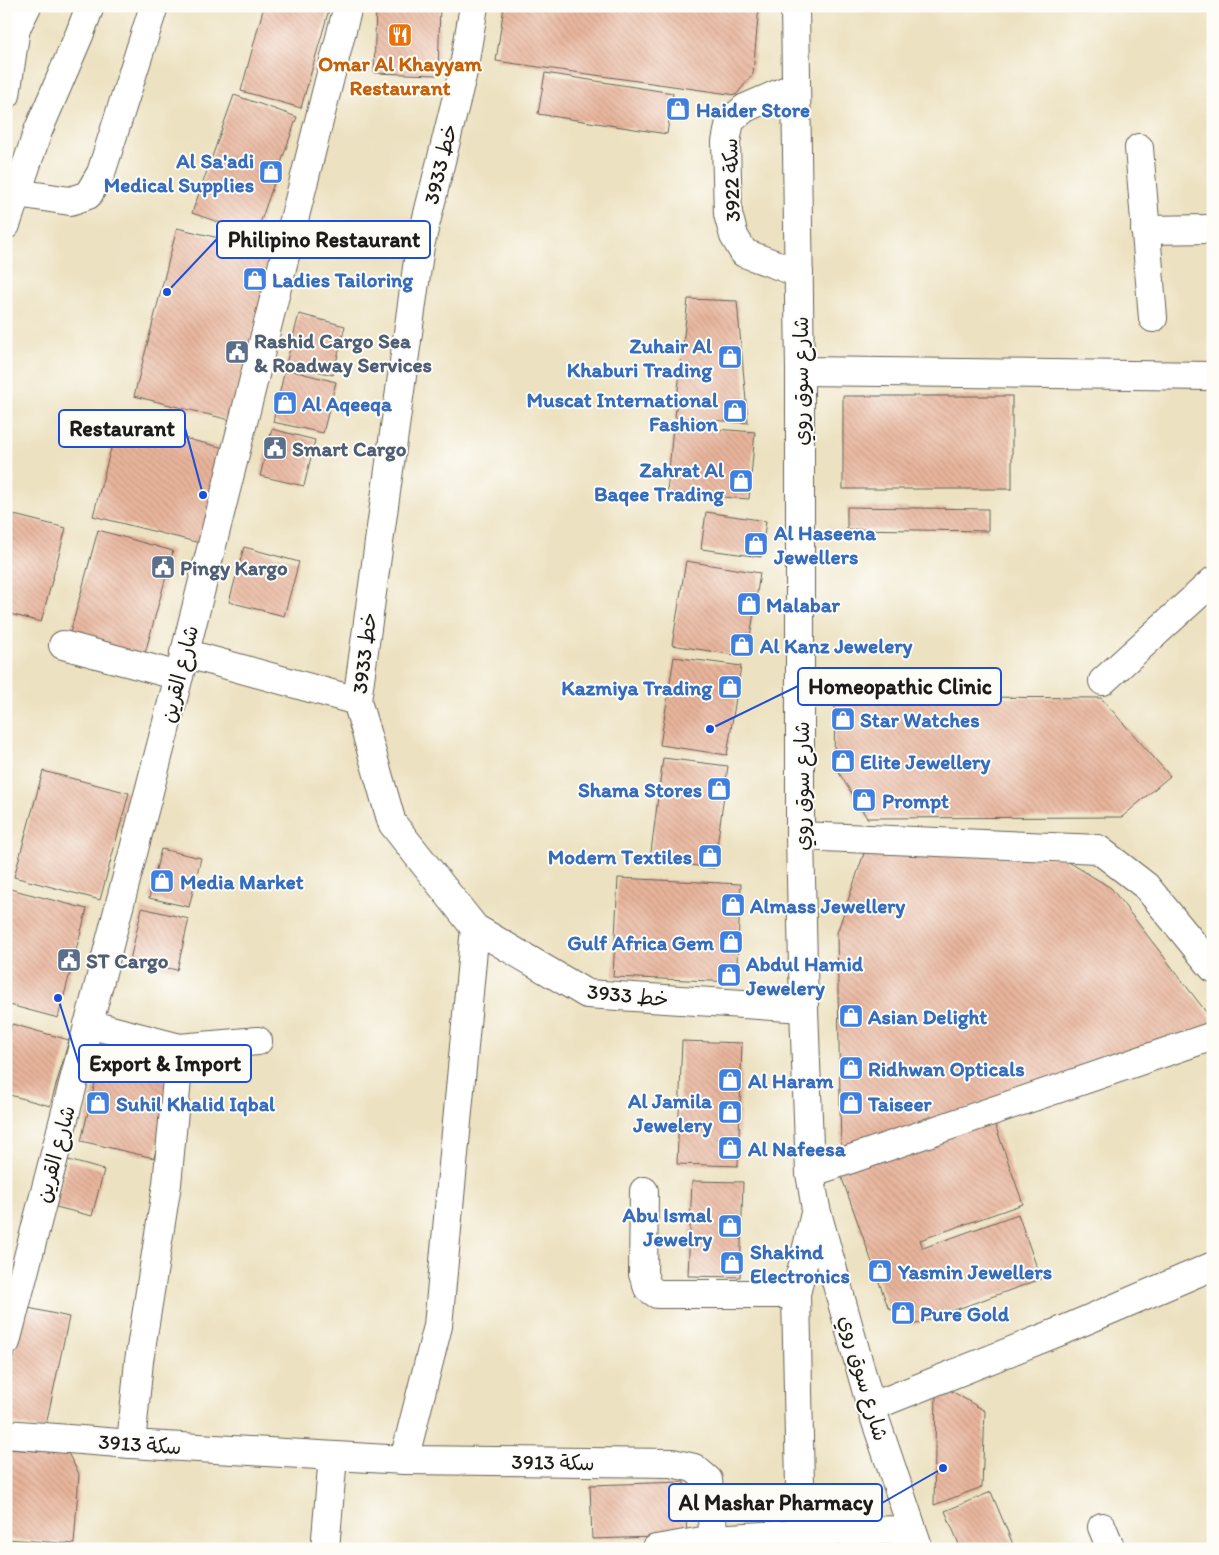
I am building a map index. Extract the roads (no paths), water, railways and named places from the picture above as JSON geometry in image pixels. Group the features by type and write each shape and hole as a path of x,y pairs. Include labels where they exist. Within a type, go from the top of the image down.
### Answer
{"street":[{"path":"6,225 38,131 90,6"},
{"path":"17,193 70,201 88,195 101,173 154,6"},
{"name":"شارع القرين","path":"6,1342 182,664 348,6"},
{"name":"3933 خط","path":"474,6 463,72 420,246 357,701 392,823 475,928 586,994 804,1008"},
{"name":"شارع سوق روي","path":"795,6 800,371 800,836 810,1173 816,1209 871,1407 916,1540"},
{"path":"6,95 17,24"},
{"name":"سكة 3922","path":"796,86 745,108 730,122 726,142 728,214 734,236 744,253 799,273"},
{"path":"1139,148 1153,318"},
{"path":"1146,230 1213,229"},
{"path":"800,371 1213,376"},
{"path":"1103,681 1213,581"},
{"path":"63,645 182,664 357,701"},
{"path":"800,836 1098,850 1146,886 1213,968"},
{"path":"404,1460 438,1326 475,928"},
{"path":"88,1024 180,1048 258,1041"},
{"path":"810,1173 1213,1036"},
{"path":"131,1444 139,1361 168,1184 180,1048"},
{"path":"644,1191 643,1274 648,1288 657,1294 796,1294"},
{"path":"801,1534 796,1294 816,1209"},
{"path":"871,1407 1061,1331 1213,1266"},
{"name":"سكة 3913","path":"6,1434 131,1444 404,1460 672,1463 694,1468 708,1480 714,1539"},
{"path":"324,1549 333,1456"},
{"path":"656,1549 714,1539 801,1534 847,1540 916,1540"}],"place":[{"name":"Omar Al Khayyam Restaurant","path":"400,35"},
{"name":"Haider Store","path":"678,109"},
{"name":"Al Sa'adi Medical Supplies","path":"271,172"},
{"name":"Ladies Tailoring","path":"255,279"},
{"name":"Philipino Restaurant","path":"167,292"},
{"name":"Rashid Cargo Sea & Roadway Services","path":"237,352"},
{"name":"Zuhair Al Khaburi Trading","path":"730,357"},
{"name":"Al Aqeeqa","path":"285,403"},
{"name":"Muscat International Fashion","path":"735,411"},
{"name":"Smart Cargo","path":"275,448"},
{"name":"Zahrat Al Baqee Trading","path":"741,481"},
{"name":"Restaurant","path":"203,495"},
{"name":"Al Haseena Jewellers","path":"756,544"},
{"name":"Pingy Kargo","path":"163,567"},
{"name":"Malabar","path":"749,604"},
{"name":"Al Kanz Jewelery","path":"742,645"},
{"name":"Kazmiya Trading","path":"730,687"},
{"name":"Star Watches","path":"843,719"},
{"name":"Homeopathic Clinic","path":"710,729"},
{"name":"Elite Jewellery","path":"843,761"},
{"name":"Shama Stores","path":"719,789"},
{"name":"Prompt","path":"864,800"},
{"name":"Modern Textiles","path":"710,856"},
{"name":"Media Market","path":"162,881"},
{"name":"Almass Jewellery","path":"733,905"},
{"name":"Gulf Africa Gem","path":"731,942"},
{"name":"ST Cargo","path":"69,960"},
{"name":"Abdul Hamid Jewelery","path":"729,975"},
{"name":"Export & Import","path":"58,998"},
{"name":"Asian Delight","path":"851,1016"},
{"name":"Ridhwan Opticals","path":"851,1068"},
{"name":"Al Haram","path":"730,1080"},
{"name":"Suhil Khalid Iqbal","path":"98,1103"},
{"name":"Taiseer","path":"851,1103"},
{"name":"Al Jamila Jewelery","path":"730,1112"},
{"name":"Al Nafeesa","path":"730,1148"},
{"name":"Abu Ismal Jewelry","path":"730,1226"},
{"name":"Shakind Electronics","path":"732,1263"},
{"name":"Yasmin Jewellers","path":"880,1271"},
{"name":"Pure Gold","path":"903,1313"},
{"name":"Al Mashar Pharmacy","path":"943,1468"}]}
